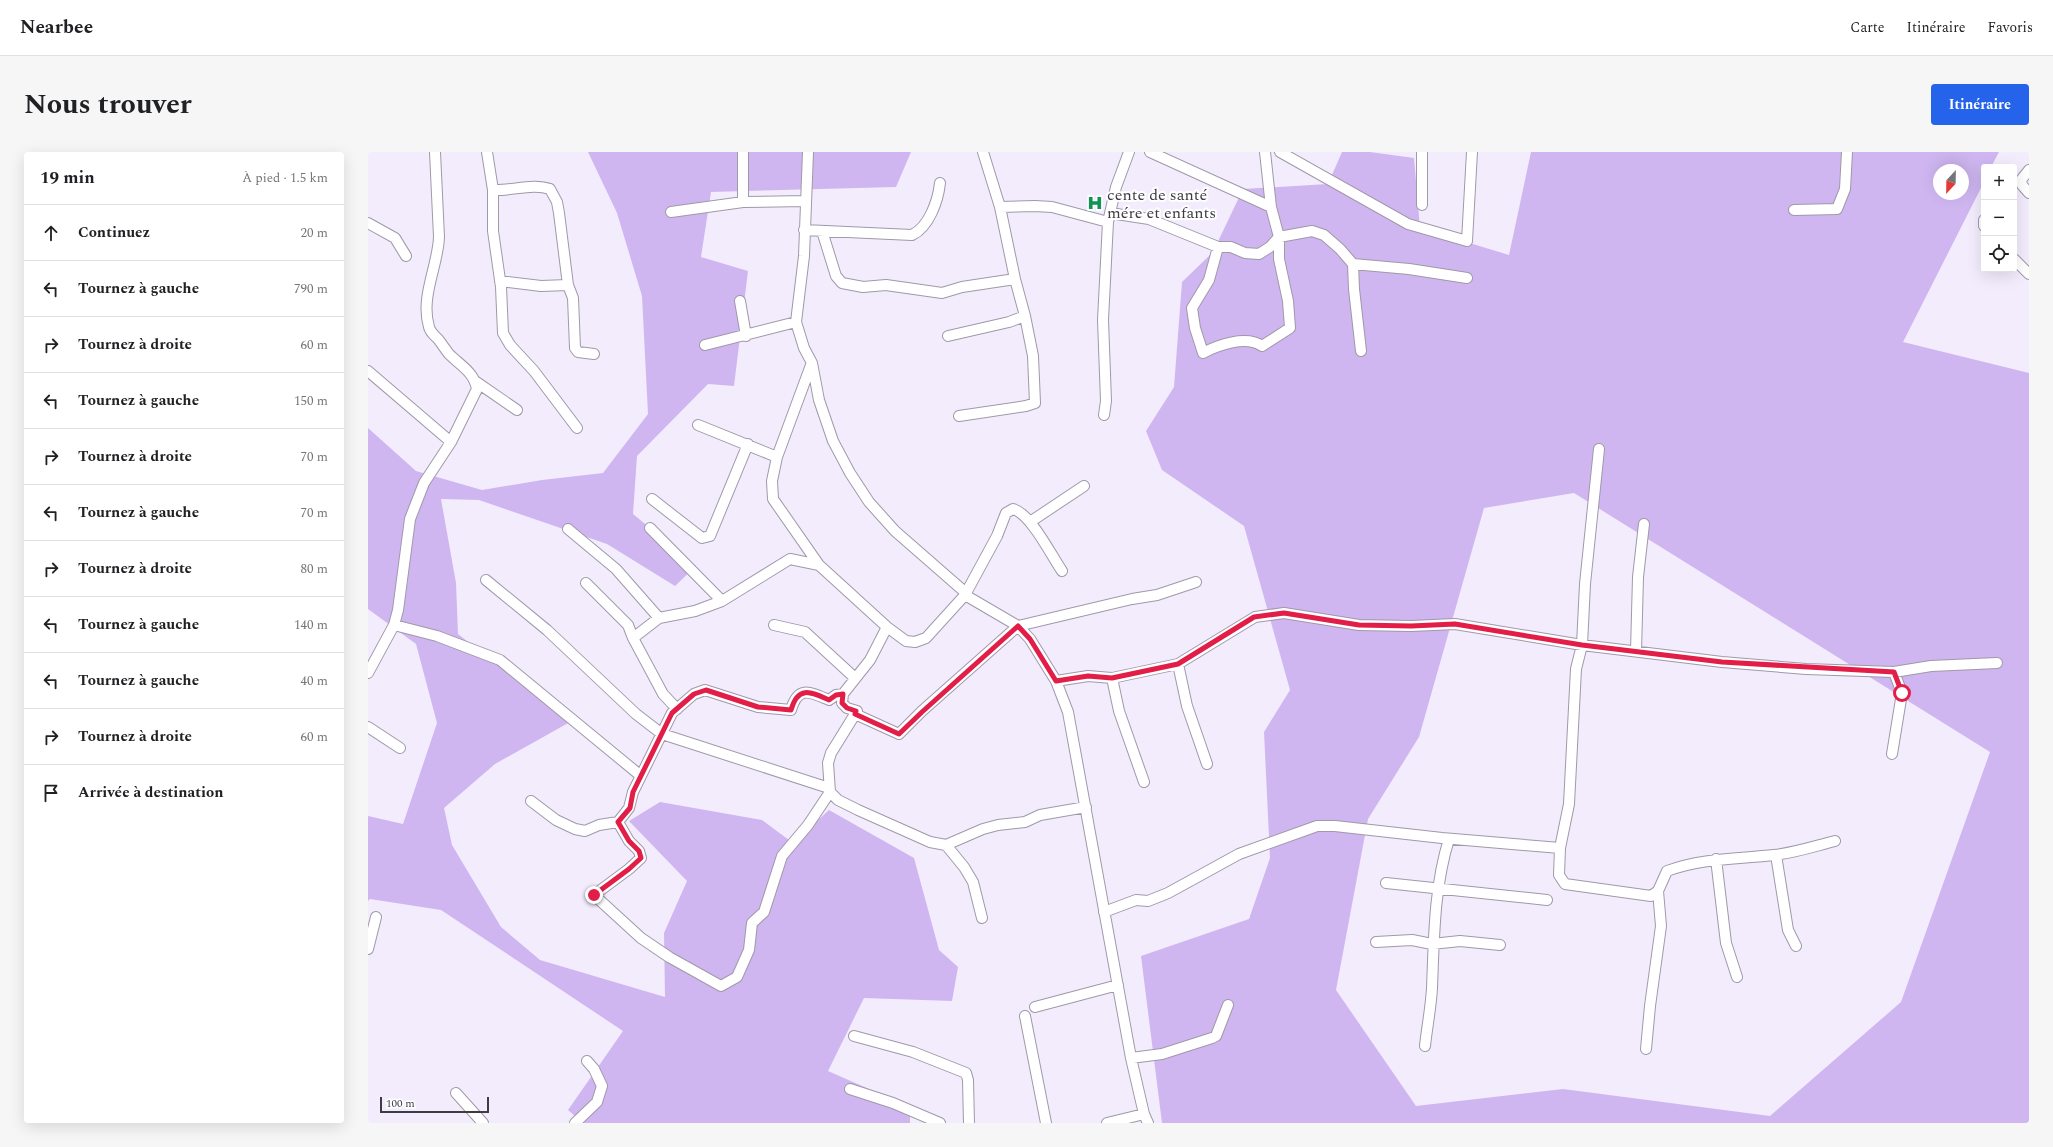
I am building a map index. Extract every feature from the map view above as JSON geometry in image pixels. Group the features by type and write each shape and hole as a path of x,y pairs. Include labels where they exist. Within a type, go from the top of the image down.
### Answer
{"street":[{"path":"435,152 439,249 427,298 427,319 430,329 449,354 470,373 475,380 517,410"},
{"path":"488,152 493,190 493,231 500,281 503,333 510,345 534,371 577,428"},
{"path":"742,202 743,152"},
{"path":"808,152 804,256 796,322 804,348 812,363 819,400 833,441 850,473 869,502 895,531 966,594 1018,626 1033,644 1056,681 1068,712 1131,1058 1146,1118 1107,1123"},
{"path":"959,416 1026,406 1035,402 1033,356 1025,316 1015,279 1000,207 983,152"},
{"path":"1104,415 1106,401 1102,320 1109,217 1116,187 1129,152"},
{"path":"1150,152 1271,207"},
{"path":"1218,247 1209,280 1192,308 1195,328 1202,353 1214,347 1246,342 1256,342 1262,346 1290,328 1288,301 1279,259 1278,237 1271,207 1265,152"},
{"path":"1280,152 1408,224 1467,241 1472,152"},
{"path":"1422,152 1422,204"},
{"path":"1794,210 1836,209 1845,189 1847,152"},
{"path":"2029,170 2018,183 2022,185 2029,193"},
{"path":"804,230 912,235 920,231 933,208 939,195 940,183"},
{"path":"493,190 506,191 540,186 550,189 557,202 568,285 573,298 575,348 578,352 594,354"},
{"path":"671,212 742,202 806,201"},
{"path":"1000,207 1052,207 1109,217 1149,219 1218,247 1231,247 1244,253 1259,254 1270,247 1278,237 1312,231 1324,236 1340,248 1353,264 1354,289 1361,351"},
{"path":"368,223 395,238 406,256"},
{"path":"822,232 836,276 842,283 862,287 886,286 942,293 962,287 1015,279"},
{"path":"2017,262 2029,274"},
{"path":"1353,264 1409,268 1467,278"},
{"path":"500,281 540,286 568,285"},
{"path":"740,301 746,336"},
{"path":"948,336 1009,322 1025,316"},
{"path":"705,345 746,336 796,322"},
{"path":"812,363 777,457 772,481 773,499 819,565 887,627 906,641 915,642 926,638 966,594 997,536 1006,513 1013,508 1018,510 1030,522 1062,571"},
{"path":"368,371 451,442"},
{"path":"368,674 372,654 394,625 398,610 410,519 424,483 451,442 477,389 475,380"},
{"path":"698,425 777,457"},
{"path":"652,499 702,538 710,536 748,444"},
{"path":"1599,449 1585,584 1582,645 1576,669 1568,804 1560,848 1558,875 1564,884 1651,896 1658,891"},
{"path":"1030,522 1084,486"},
{"path":"1636,651 1638,577 1644,524"},
{"path":"650,528 722,601"},
{"path":"568,529 616,569 659,618"},
{"path":"633,638 659,618 695,611 722,601 790,559 819,565"},
{"path":"486,580 547,630 636,714 662,734 829,790 838,800 884,823 930,842 946,846 964,867 973,882 982,918"},
{"path":"586,582 628,625 633,638 663,694 677,710"},
{"path":"887,627 870,660 843,694 842,703 847,708 856,711 855,714 899,734 1018,626 1132,599 1157,595 1196,582"},
{"path":"1056,681 1088,676 1112,678 1178,664 1254,617 1284,613 1359,625 1411,626 1455,624 1582,645 1722,662 1894,672 1931,666 1997,663"},
{"path":"394,625 437,636 500,660 641,776"},
{"path":"774,625 805,632 855,678"},
{"path":"1178,664 1187,706 1207,764"},
{"path":"1892,754 1902,693 1894,672"},
{"path":"1112,678 1119,711 1144,782"},
{"path":"531,801 556,820 575,829 585,831 599,825 618,822 630,808 633,792 672,713 694,694 706,690 758,707 791,710 794,700 801,693 807,691 829,700 836,695 843,694"},
{"path":"618,822 629,841 639,851 641,858 629,869 594,895 641,938 669,957 721,986 737,977 749,950 752,923 764,912 782,856 808,825 829,790 828,762 831,753 855,714"},
{"path":"368,727 400,748"},
{"path":"946,846 983,829 998,825 1025,822 1040,815 1086,807"},
{"path":"1104,912 1136,900 1148,901 1168,893 1239,854 1317,826 1335,826 1449,839 1560,848"},
{"path":"1425,1046 1432,990 1432,944 1443,859 1449,839"},
{"path":"1646,1049 1650,1006 1661,926 1658,891 1667,871 1683,865 1716,859 1776,855 1834,841"},
{"path":"1776,855 1788,930 1796,946"},
{"path":"1716,859 1726,943 1737,978"},
{"path":"1386,883 1547,900"},
{"path":"368,950 376,918"},
{"path":"1376,942 1412,940 1432,944 1460,941 1500,945"},
{"path":"1035,1007 1118,985"},
{"path":"1131,1058 1162,1054 1216,1036 1228,1005"},
{"path":"1025,1016 1046,1123"},
{"path":"854,1036 913,1052 966,1073 968,1080 968,1123"},
{"path":"575,1123 597,1102 602,1086 594,1069 587,1061"},
{"path":"850,1089 893,1103 940,1123"},
{"path":"456,1093 483,1123"}],"shaded area":[{"path":"588,152 911,152 896,187 711,192 701,257 748,271 734,386 708,384 637,456 633,514 696,566 675,586 607,544 479,500 441,499 456,583 458,634 570,722 495,764 444,808 452,845 501,927 540,960 665,997 664,933 687,881 629,821 660,802 762,820 793,843 829,810 914,858 939,950 958,967 952,1001 864,998 828,1071 910,1107 910,1123 583,1123 568,1110 623,1031 441,910 370,899 368,901 368,816 403,824 437,723 416,644 368,609 368,428 416,471 482,490 542,480 603,473 648,414 642,296 617,213"},
{"path":"1342,152 1370,152 1414,158 1420,228 1509,255 1531,152 1999,152 1993,164 1981,164 1981,188 1903,342 2029,373 2029,1123 1162,1123 1141,956 1249,919 1270,858 1264,732 1290,690 1244,526 1162,470 1146,431 1174,387 1182,282 1213,252 1243,189 1328,184","holes":["1574,493 1990,752 1901,1002 1770,1116 1563,1089 1416,1106 1336,990 1368,819 1419,737 1484,508"]}],"place":[{"name":"cente de santé mére et enfants","path":"1095,203"}],"route":[{"path":"594,895 629,869 641,858 639,851 629,841 618,822 630,808 633,792 672,713 694,694 706,690 758,707 791,710 794,700 801,693 807,691 829,700 836,695 843,694 842,703 847,708 856,711 855,714 899,734 1018,626 1030,639 1056,681 1088,676 1104,676 1112,678 1178,664 1254,617 1284,613 1317,620 1359,625 1411,626 1455,624 1582,645 1722,662 1806,669 1894,672 1902,693"}]}
